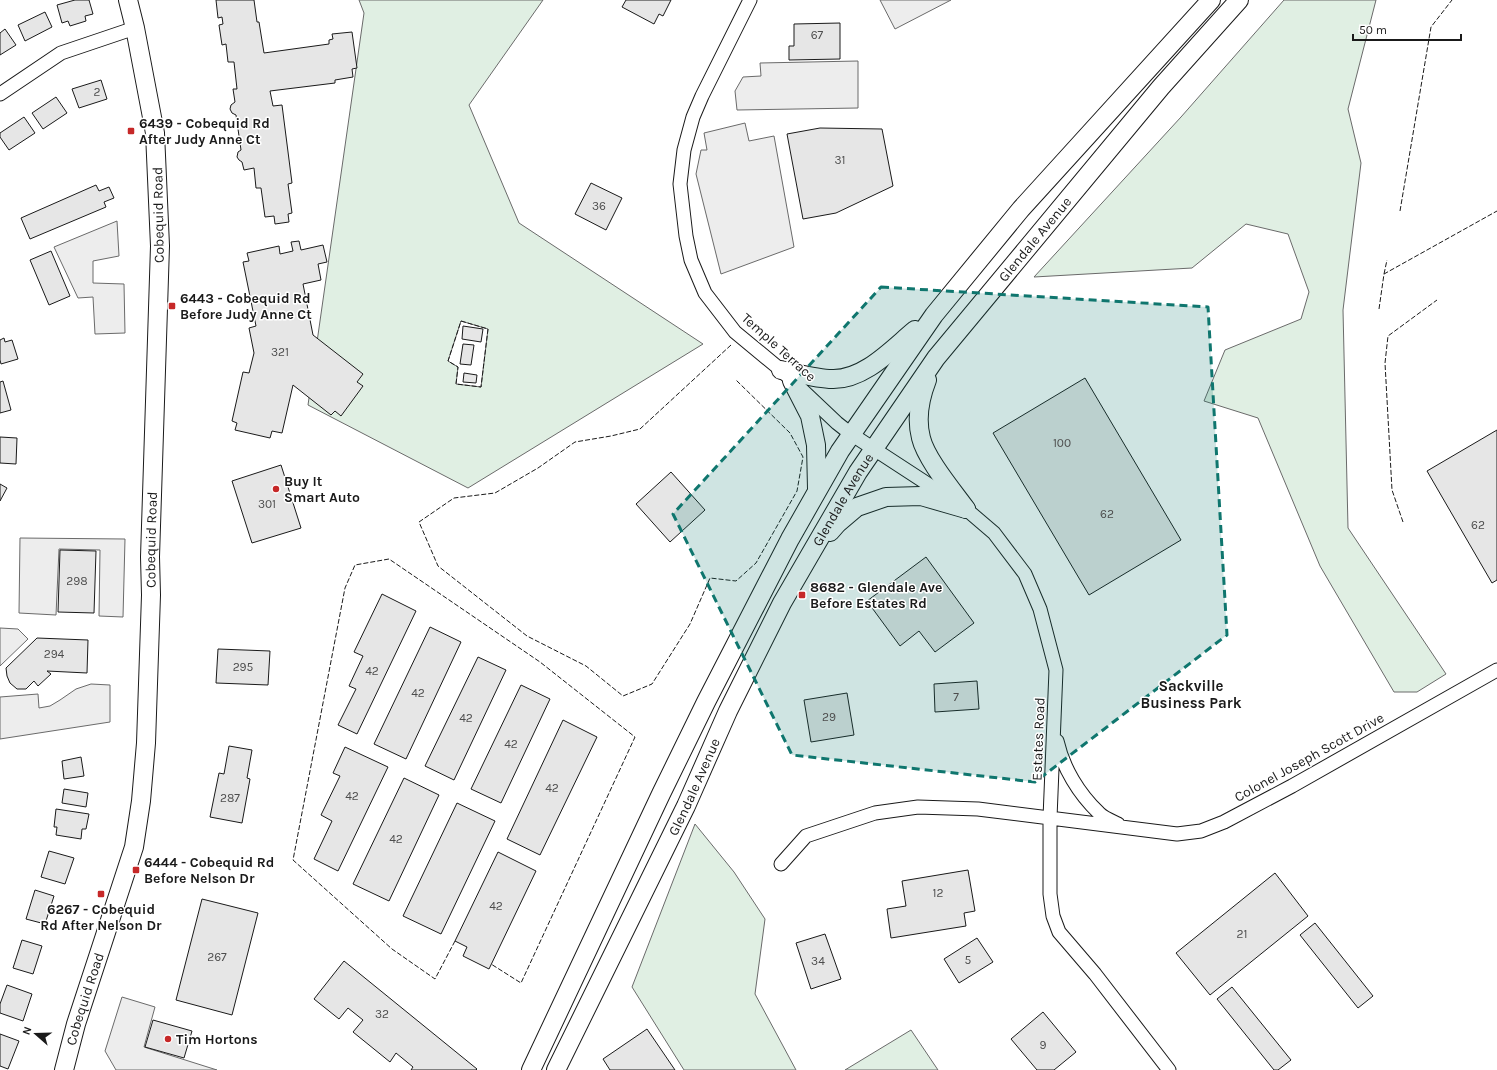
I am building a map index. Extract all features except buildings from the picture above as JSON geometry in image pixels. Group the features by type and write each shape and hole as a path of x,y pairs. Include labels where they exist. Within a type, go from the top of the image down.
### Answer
{"main road":[{"name":"Cobequid Road","path":"64,1070 76,1024 134,848 141,801 146,743 151,595 150,549 160,246 155,133 135,28 128,0"},
{"name":"Glendale Avenue","path":"531,1070 671,773 763,590 817,490 851,434 934,314 1021,209 1211,0"},
{"name":"Glendale Avenue","path":"556,1070 686,806 728,711 778,610 858,472 936,358 1161,86 1239,0"},
{"path":"786,376 832,379 847,378 872,366 934,314"},
{"path":"936,358 924,387 919,408 919,429 921,440 934,464 966,509"},
{"path":"786,376 810,416 816,445 817,490"},
{"path":"812,552 837,524 857,507 886,498 921,496 966,509"}],"street":[{"name":"Temple Terrace","path":"750,0 709,80 693,117 684,150 680,184 686,236 691,260 705,293 735,332 851,434 874,448"},
{"path":"0,94 61,53 135,28"},
{"name":"Estates Road","path":"874,448 966,509 994,533 1025,574 1040,609 1056,670 1050,818 1050,894 1053,916 1059,932 1095,974 1169,1070"},
{"name":"Colonel Joseph Scott Drive","path":"781,864 806,836 875,813 918,807 978,809 1177,834 1201,832 1224,822 1292,786 1497,670"},
{"name":"Colonel Joseph Scott Drive","path":"1054,728 1065,767 1079,789 1100,814 1125,828"}],"highlighted area":[{"path":"881,287 1208,307 1227,635 1035,782 792,755 673,514"}],"green space":[{"path":"359,0 543,0 469,105 519,223 703,344 468,488 308,405 364,13","holes":["461,321 488,329 481,387 456,384 458,367 448,361"]},
{"path":"1284,0 1376,0 1348,109 1361,163 1343,310 1348,528 1446,674 1417,692 1394,692 1320,566 1258,418 1204,401 1225,350 1301,319 1309,292 1288,234 1246,224 1192,268 1034,277 1181,117"},
{"path":"695,824 734,872 765,919 755,994 796,1070 684,1070 632,987"},
{"path":"911,1030 938,1070 845,1070"}],"shaded area":[{"path":"880,0 951,0 895,29"},
{"path":"858,61 858,108 737,110 735,91 743,77 761,76 760,63"},
{"path":"745,123 749,141 774,136 794,247 721,274 696,174 701,150 707,150 704,133"},
{"path":"117,221 119,256 93,261 93,283 124,284 125,333 95,334 93,297 78,298 54,247"},
{"path":"20,538 125,539 123,617 99,616 100,550 59,549 56,615 19,613"},
{"path":"0,628 18,629 28,639 0,666"},
{"path":"91,684 110,685 110,722 0,739 0,697 38,694 39,708 50,706 76,689"},
{"path":"122,997 155,1007 144,1047 217,1070 116,1070 105,1051"}],"fence":[{"path":"1400,211 1431,27 1452,0"},
{"path":"1379,309 1384,274 1497,211"},
{"path":"1384,274 1387,260"},
{"path":"1403,522 1392,490 1385,363 1388,336 1437,300"},
{"path":"461,321 488,329 481,387 456,384 458,367 448,361 461,321"},
{"path":"731,345 640,429 575,442 538,468 495,493 454,498 419,522 438,566 527,636 586,666 623,696 652,684 690,624 710,578 736,581 756,563 797,491 803,457 790,433 736,380"},
{"path":"455,941 435,979 392,949 293,860 345,588 355,565 389,559 540,662 635,737 521,983 491,964"}],"place":[{"name":"6439 - Cobequid Rd After Judy Anne Ct","path":"131,131"},
{"name":"6443 - Cobequid Rd Before Judy Anne Ct","path":"172,306"},
{"name":"Buy It Smart Auto","path":"276,489"},
{"name":"8682 - Glendale Ave Before Estates Rd","path":"802,595"},
{"name":"6444 - Cobequid Rd Before Nelson Dr","path":"136,870"},
{"name":"6267 - Cobequid Rd After Nelson Dr","path":"101,894"},
{"name":"Tim Hortons","path":"168,1039"}],"district":[{"name":"Sackville Business Park","path":"1191,694"}]}
